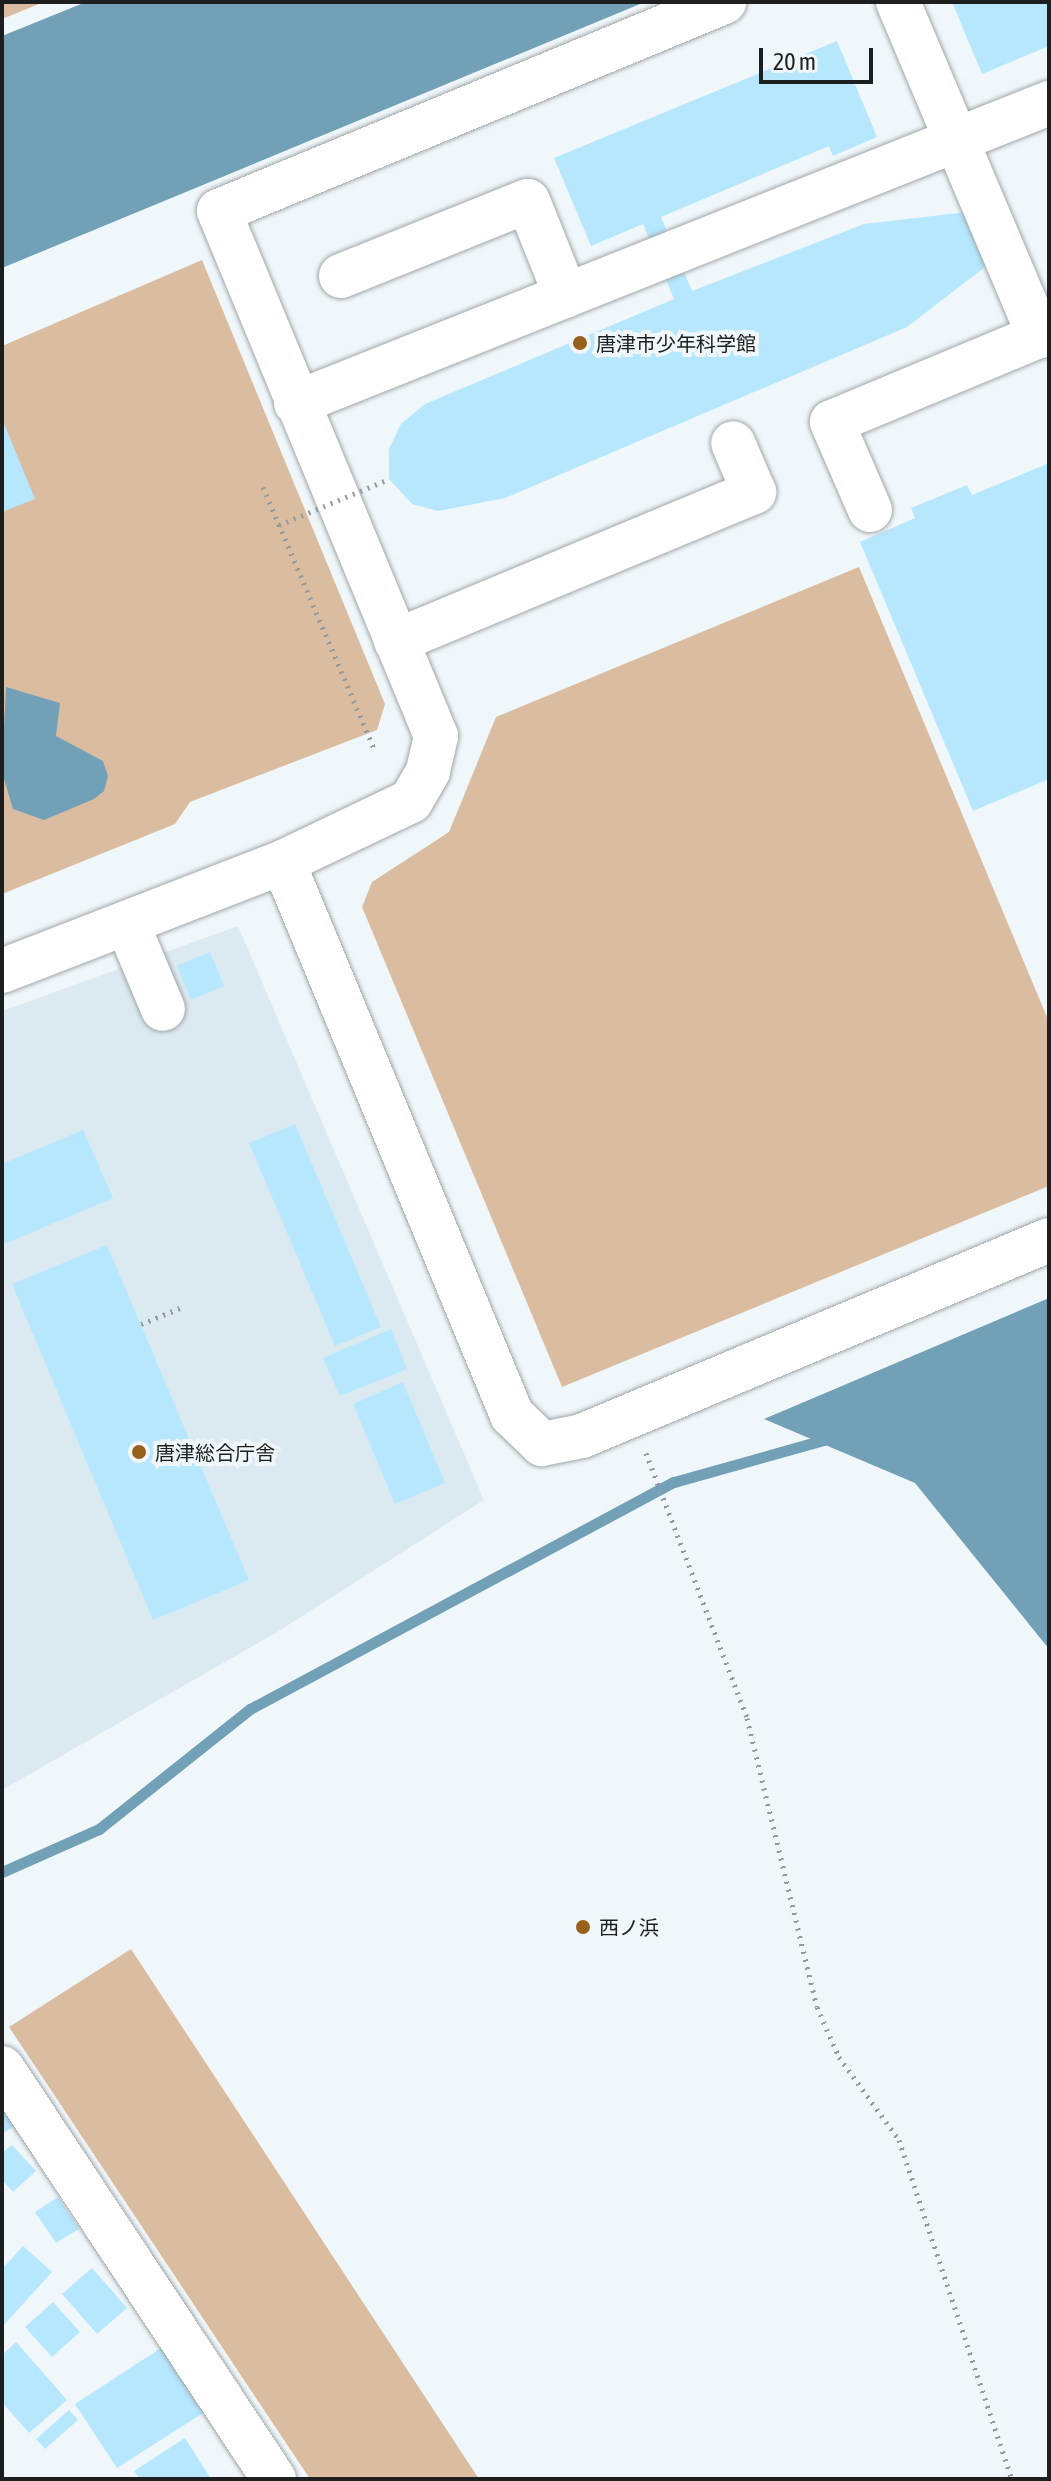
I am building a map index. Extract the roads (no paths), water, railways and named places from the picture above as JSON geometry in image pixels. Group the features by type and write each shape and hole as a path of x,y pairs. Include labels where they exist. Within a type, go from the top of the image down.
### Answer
{"street":[{"path":"2,971 283,862 411,801 428,771 436,736 219,211 724,2"},
{"path":"870,510 832,422 1044,334 956,141 898,2"},
{"path":"296,403 1049,103"},
{"path":"341,276 528,201 566,296"},
{"path":"396,641 754,492 733,443"},
{"path":"283,862 512,1415 542,1444 582,1436 1049,1240"},
{"path":"127,923 163,1009"},
{"path":"2,2068 274,2479"}],"water":[{"path":"86,2 645,2 2,268 2,36"},
{"path":"6,687 60,703 56,736 103,761 108,776 104,791 94,799 44,820 13,809 2,772"},
{"path":"1049,1298 1049,1649 915,1483 764,1419"}],"waterway":[{"path":"2,1872 99,1829 250,1709 674,1482 831,1438"}],"place":[{"name":"唐津市少年科学館","path":"580,343"},
{"name":"唐津総合庁舎","path":"139,1452"},
{"name":"西ノ浜","path":"583,1927"}]}
